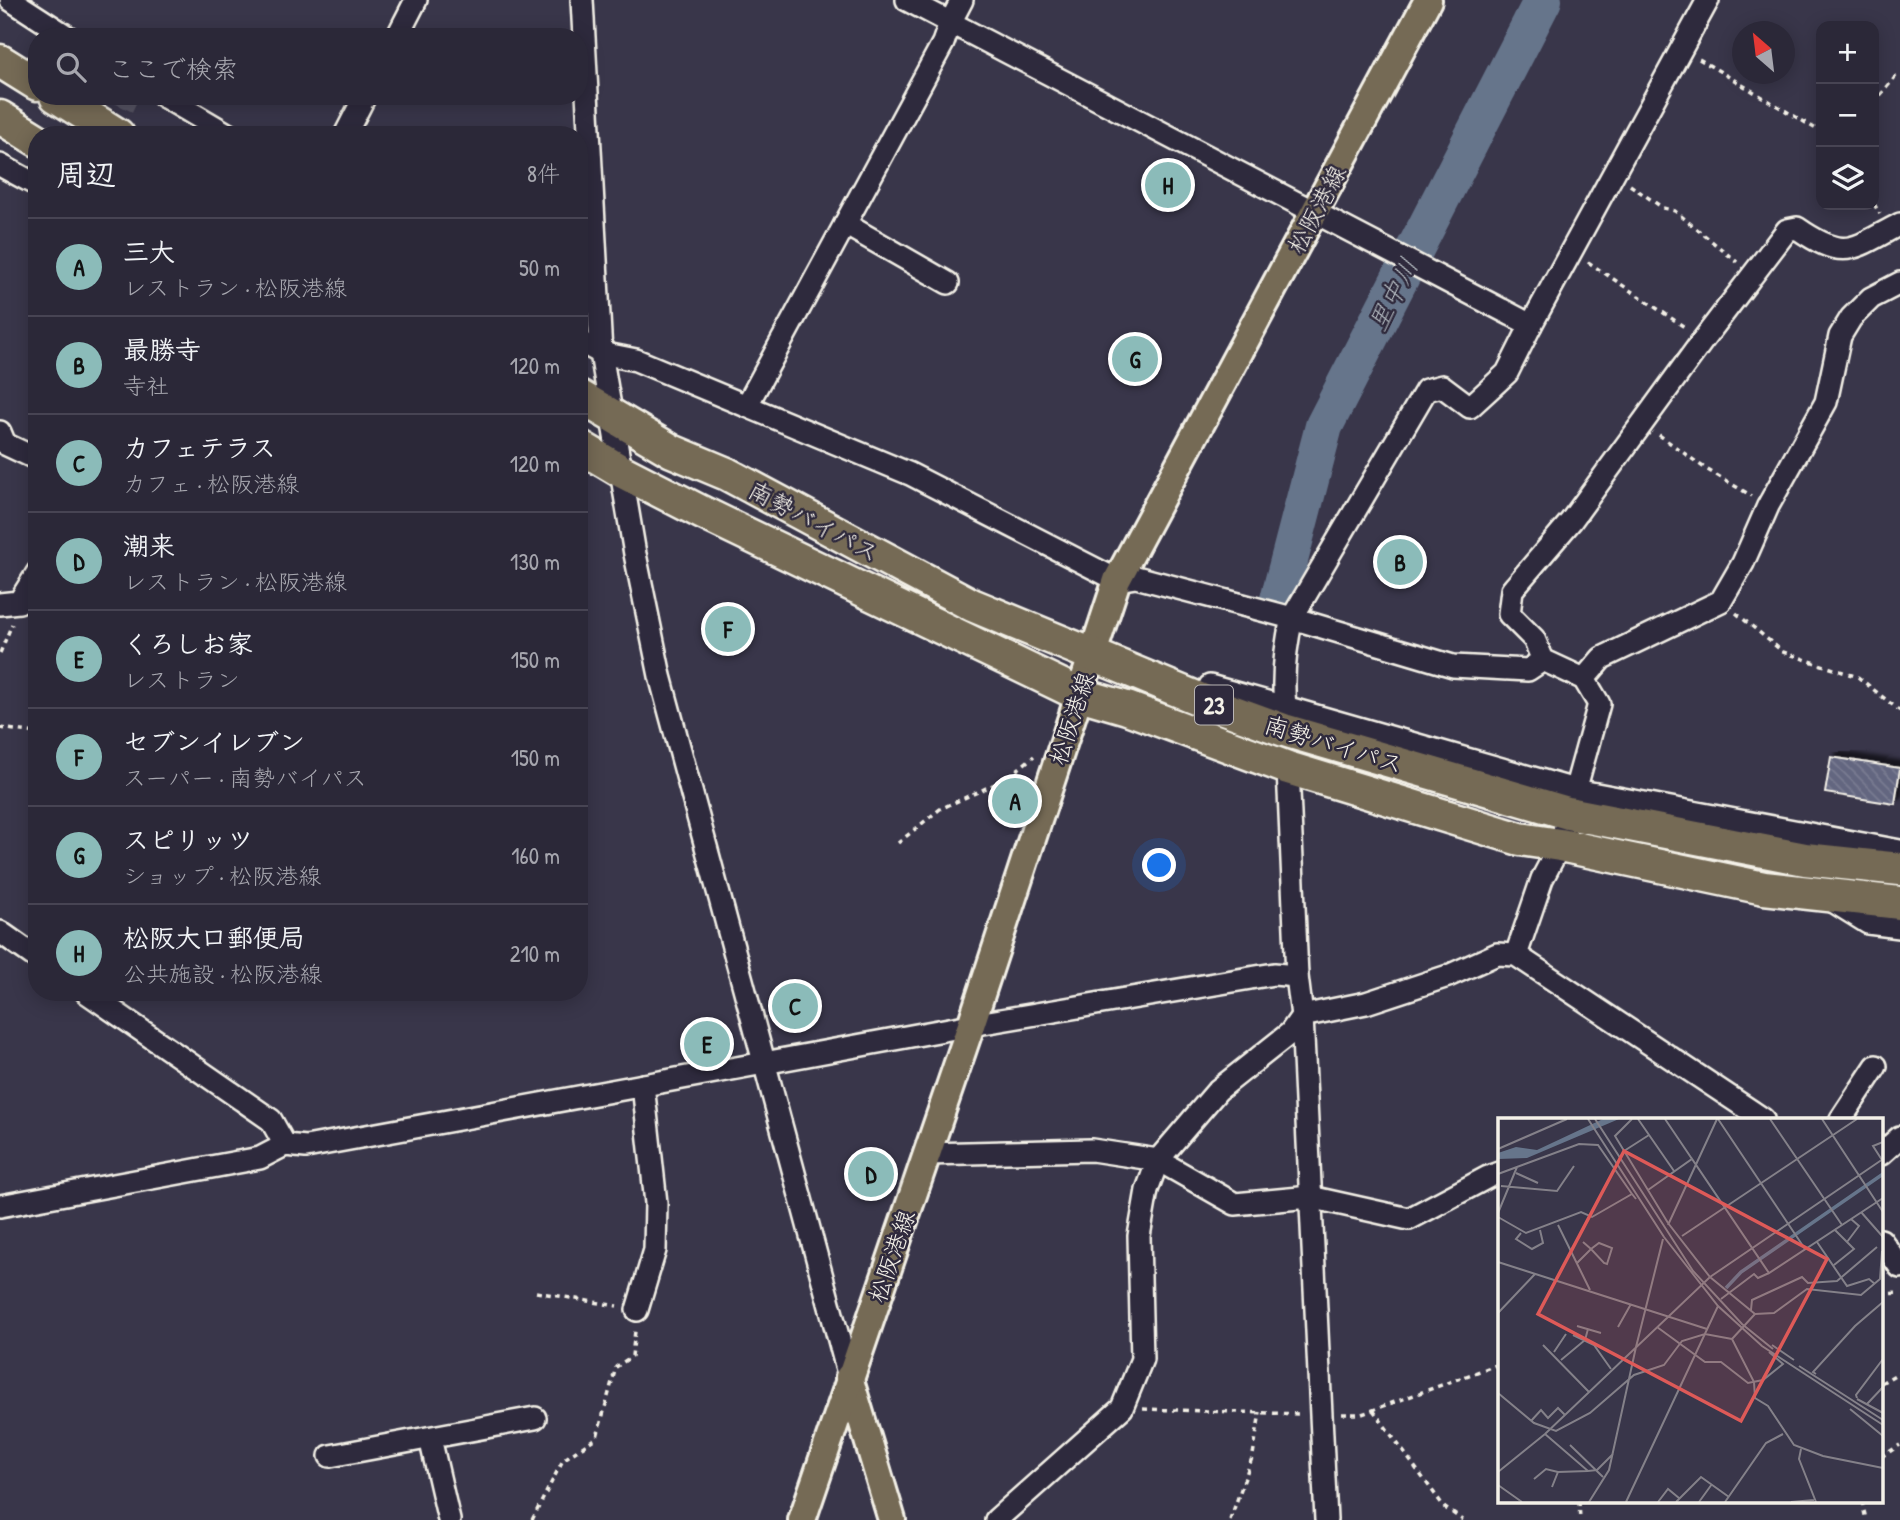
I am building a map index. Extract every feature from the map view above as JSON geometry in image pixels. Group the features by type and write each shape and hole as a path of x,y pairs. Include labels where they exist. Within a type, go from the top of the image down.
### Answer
{"highway":[{"path":"0,61 28,78"},
{"path":"70,105 104,126"},
{"path":"0,117 28,134"},
{"name":"南勢バイパス","path":"588,401 672,452 727,474 972,606 1204,701 1284,730 1805,859 1900,869"},
{"name":"南勢バイパス","path":"588,451 621,471 1079,694 1127,708 1288,768 1520,839 1764,888 1900,903"}],"main road":[{"name":"松阪港線","path":"802,1520 971,1025 1117,580 1428,0"},
{"path":"849,1377 892,1520"}],"street":[{"path":"11,0 54,28"},
{"path":"402,28 416,0"},
{"path":"582,0 584,28"},
{"path":"907,0 1531,325"},
{"path":"747,405 943,44 962,0"},
{"path":"1285,707 1283,685 1286,646 1292,618 1426,390 1442,386 1470,407 1507,373 1684,47 1700,3"},
{"path":"178,105 214,126"},
{"path":"350,126 360,105"},
{"path":"588,105 601,354 635,554 660,676 849,1377"},
{"path":"0,165 28,180"},
{"path":"1516,955 1542,879 1560,845 1599,704 1584,680 1543,660 1535,639 1509,614 1513,590 1571,521 1787,230 1797,228 1820,244 1852,249 1900,224"},
{"path":"845,225 948,283"},
{"path":"1584,680 1602,658 1721,601 1743,563 1768,506 1826,402 1840,336 1851,318 1871,298 1900,283"},
{"path":"588,346 601,354 636,360 910,474 1117,580 1136,577 1292,618 1453,666 1528,670 1543,660"},
{"path":"2,445 28,455"},
{"path":"10,603 28,583"},
{"path":"1204,701 1210,686 1285,707 1571,801 1900,851"},
{"path":"1288,768 1326,1520"},
{"path":"1823,895 1868,923 1900,928"},
{"path":"0,932 28,952"},
{"path":"996,1520 1122,1408 1142,1359 1139,1236 1147,1190 1158,1160 1218,1090 1290,1032 1302,1016 1366,1003 1448,975 1497,954 1516,955 1761,1118"},
{"path":"0,1206 260,1158 285,1144 306,1147 971,1025 1274,974 1297,976"},
{"path":"101,1001 271,1121 285,1144"},
{"path":"1842,1118 1876,1066"},
{"path":"637,1310 655,1250 656,1203 643,1085"},
{"path":"1882,1153 1900,1137"},
{"path":"926,1154 1092,1150 1158,1160 1235,1204 1310,1197 1409,1219 1498,1174"},
{"path":"1882,1241 1900,1267"},
{"path":"330,1456 535,1418"},
{"path":"430,1438 449,1520"}],"path":[{"path":"1684,47 1816,129"},
{"path":"1879,97 1896,76 1900,78"},
{"path":"1614,174 1663,208 1675,211 1753,275"},
{"path":"1572,251 1703,340"},
{"path":"1643,424 1706,469 1768,506"},
{"path":"1721,601 1783,652 1858,677 1900,711"},
{"path":"0,653 10,603"},
{"path":"0,728 28,732"},
{"path":"898,843 940,809 1006,779 1036,754 1058,757"},
{"path":"532,1520 564,1460 597,1437 616,1367 632,1356 637,1310 536,1292"},
{"path":"1882,1294 1900,1293"},
{"path":"1882,1382 1900,1372"},
{"path":"1373,1410 1445,1508 1463,1520"},
{"path":"1230,1520 1253,1455 1260,1412"},
{"path":"1882,1456 1900,1445"},
{"path":"1579,1502 1580,1520"},
{"path":"1861,1502 1866,1520"}],"building":[{"path":"1831,757 1900,768 1895,804 1825,793"}],"waterway":[{"name":"里中川","path":"1278,603 1324,426 1543,0"}],"tunnel":[{"path":"113,126 124,105"}],"place":[{"name":"松阪大口郵便局","path":"1168,185"},
{"name":"スピリッツ","path":"1135,359"},
{"name":"最勝寺","path":"1400,562"},
{"name":"セブンイレブン","path":"728,629"},
{"name":"三大","path":"1015,801"},
{"name":"カフェテラス","path":"795,1006"},
{"name":"くろしお家","path":"707,1044"},
{"name":"潮来","path":"871,1174"}]}
